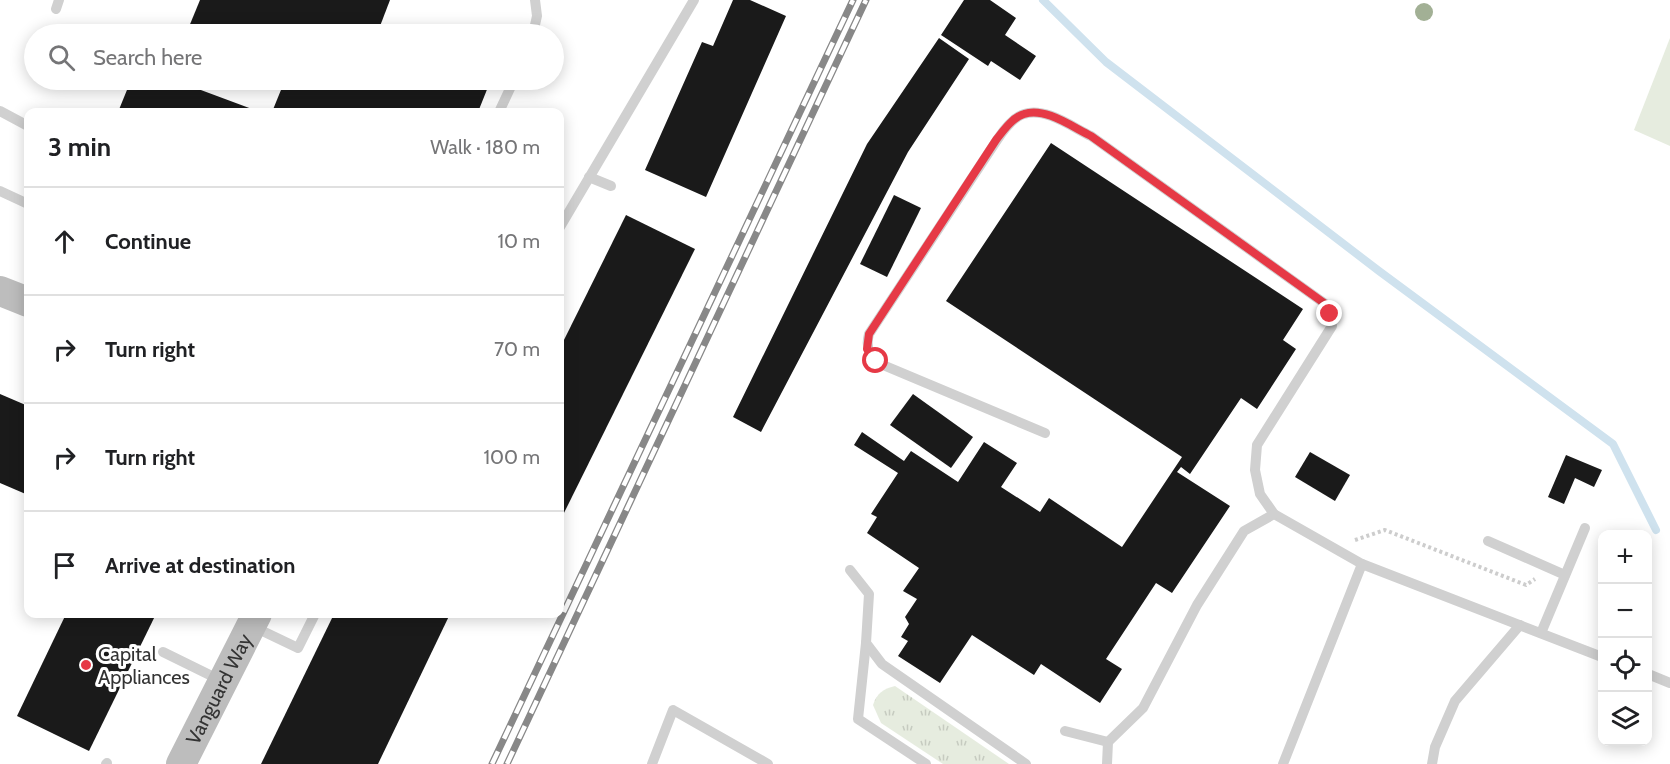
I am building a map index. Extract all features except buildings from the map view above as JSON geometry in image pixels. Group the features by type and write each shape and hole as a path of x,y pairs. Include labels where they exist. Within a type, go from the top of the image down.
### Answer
{"street":[{"name":"Vanguard Way","path":"181,764 254,618"}],"lane":[{"path":"535,0 537,16 535,24"},
{"path":"564,220 694,0"},
{"path":"501,108 509,90"},
{"path":"0,111 24,124"},
{"path":"1045,433 883,365 871,355 866,342 869,334 996,140 1005,129 1024,114 1041,113 1091,136 1324,303 1330,314 1332,326 1257,445 1255,470 1260,494 1274,514 1362,564 1598,655"},
{"path":"589,177 611,186"},
{"path":"0,191 24,202"},
{"path":"1107,764 1108,742 1143,708 1197,606 1244,531 1274,514"},
{"path":"1541,633 1585,528"},
{"path":"1488,541 1565,575"},
{"path":"1283,764 1362,564"},
{"path":"850,570 869,594 858,719 926,764"},
{"path":"255,618 298,648 313,618"},
{"path":"1432,764 1435,747 1455,701 1520,625"},
{"path":"866,643 882,664 1026,764"},
{"path":"163,652 222,682"},
{"path":"1652,676 1670,683"},
{"path":"651,764 673,710 768,764"},
{"path":"1065,731 1108,742"}],"path":[{"path":"1333,548 1385,530 1526,585 1550,568"}],"green space":[{"path":"1670,38 1670,146 1634,130"},
{"path":"895,686 1009,764 943,764 881,723 873,705 876,697 881,692"}],"waterway":[{"path":"1043,0 1106,62 1379,271 1613,444 1656,530"}],"railway":[{"path":"564,612 853,0"},
{"path":"507,764 866,0"},
{"path":"492,764 561,618"}],"place":[{"name":"Capital Appliances","path":"86,665"}],"route":[{"path":"876,361 867,349 866,342 869,334 996,140 1005,129 1024,114 1041,113 1091,136 1324,303 1330,314"}]}
